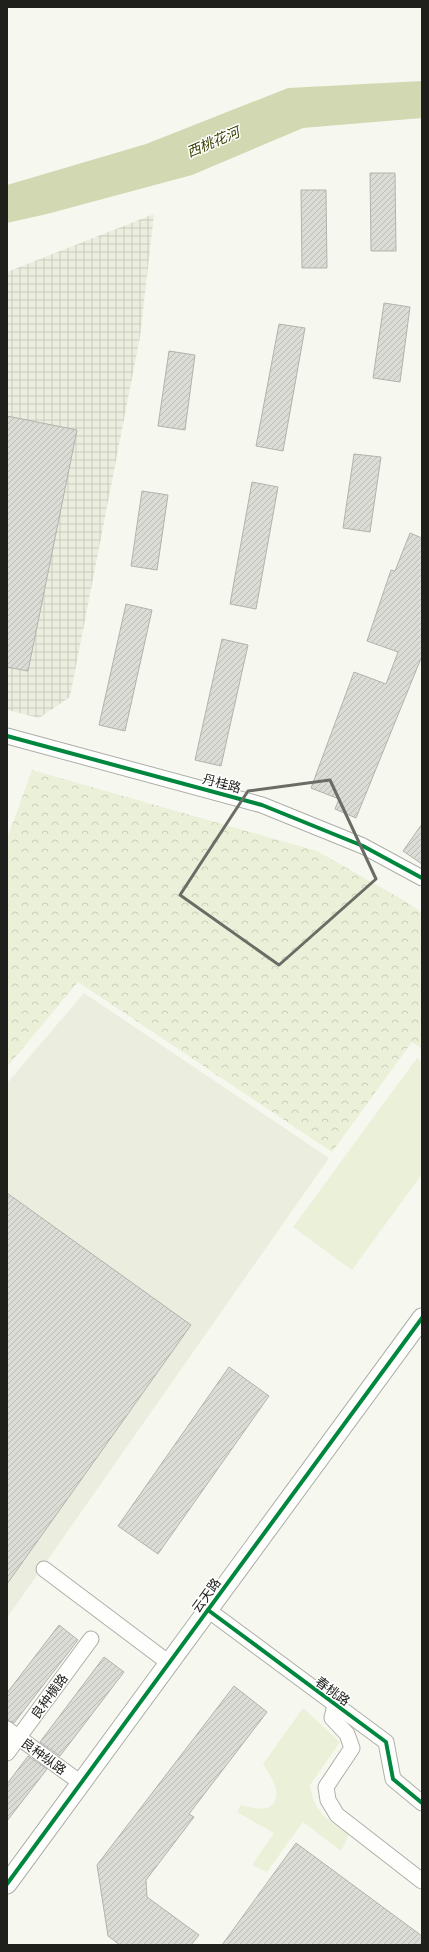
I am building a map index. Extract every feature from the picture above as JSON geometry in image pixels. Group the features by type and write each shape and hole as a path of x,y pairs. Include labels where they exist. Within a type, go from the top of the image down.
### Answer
{"street":[{"name":"丹桂路","path":"7,736 262,804 363,846 422,878"},
{"name":"云天路","path":"7,1884 422,1318"},
{"path":"44,1569 169,1663"},
{"name":"春桃路","path":"208,1610 386,1742 393,1779 422,1803"},
{"name":"良种横路","path":"7,1753 13,1734 92,1639"},
{"path":"335,1705 332,1718 347,1734 352,1748 326,1787 328,1800 337,1816 422,1880"},
{"name":"良种纵路","path":"13,1734 81,1783"}],"highlighted area":[{"path":"330,780 376,879 279,965 180,895 248,791"}],"shaded area":[{"path":"154,214 140,337 70,697 39,718 7,710 7,272"},
{"path":"84,993 329,1158 7,1618 7,1083"}],"green space":[{"path":"32,770 317,851 410,904 422,913 422,1049 412,1042 332,1152 78,982 7,1067 7,839"},
{"path":"417,1058 422,1062 422,1174 352,1270 293,1227"},
{"path":"303,1708 340,1742 310,1785 318,1810 328,1820 349,1835 341,1851 303,1822 267,1872 252,1865 274,1833 237,1812 241,1805 259,1809 270,1807 273,1803 276,1798 276,1790 273,1780 263,1764"}],"water":[{"name":"西桃花河","path":"422,81 422,118 303,128 192,175 47,214 7,223 7,185 146,144 288,88"}],"building":[{"path":"370,173 395,173 396,251 371,251"},
{"path":"301,190 326,190 327,268 302,268"},
{"path":"384,303 410,307 400,382 373,378"},
{"path":"279,324 305,328 283,451 256,446"},
{"path":"169,351 195,355 185,430 158,426"},
{"path":"7,416 77,430 28,671 7,667"},
{"path":"354,454 381,457 370,532 343,528"},
{"path":"252,482 278,487 256,609 230,604"},
{"path":"142,491 168,495 157,570 131,566"},
{"path":"410,533 422,538 422,656 356,818 335,809 339,799 311,788 354,672 386,684 398,652 367,641 391,570 395,571"},
{"path":"126,604 152,610 125,731 99,725"},
{"path":"222,639 248,645 221,766 195,760"},
{"path":"422,824 422,864 403,851"},
{"path":"7,1193 191,1325 7,1584"},
{"path":"229,1367 269,1396 158,1554 118,1526"},
{"path":"59,1625 78,1640 14,1723 7,1720 7,1693"},
{"path":"104,1657 124,1672 60,1756 40,1742"},
{"path":"234,1686 267,1712 189,1814 194,1817 146,1880 147,1897 199,1935 191,1945 120,1945 108,1936 97,1865"},
{"path":"28,1756 47,1769 7,1821 7,1784"},
{"path":"296,1843 422,1936 422,1945 222,1945"}],"cycle path":[{"path":"7,736 262,805 363,846 422,878"},
{"path":"7,1884 422,1318"},
{"path":"208,1610 386,1742 393,1779 422,1803"}]}
